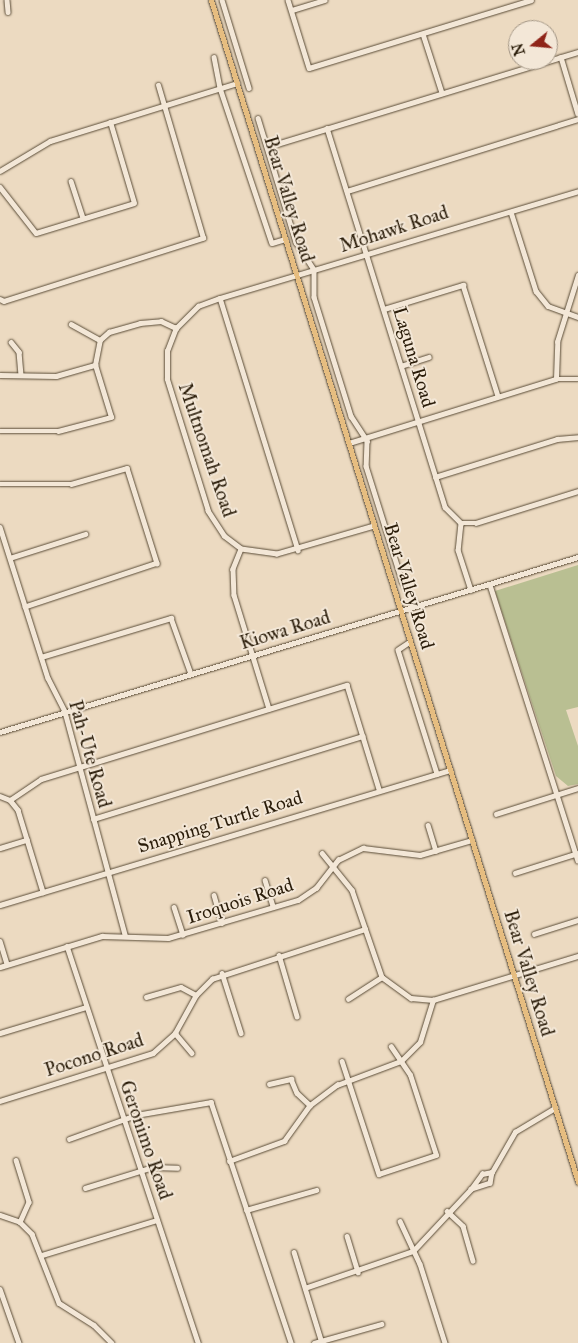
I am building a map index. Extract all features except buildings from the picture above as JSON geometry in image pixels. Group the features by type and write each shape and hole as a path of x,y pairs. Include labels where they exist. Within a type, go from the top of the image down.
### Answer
{"main road":[{"name":"Bear Valley Road","path":"211,0 578,1182"}],"street":[{"path":"7,0 8,12"},
{"path":"222,0 249,88"},
{"path":"288,0 309,68 423,34 515,2 531,0"},
{"path":"292,10 324,0"},
{"path":"423,34 442,93"},
{"path":"267,147 578,52"},
{"path":"214,57 220,88 272,243 285,239"},
{"path":"561,57 578,114"},
{"path":"0,171 50,141 237,82"},
{"path":"0,299 200,240 204,234 158,85"},
{"path":"258,118 296,242 314,270 314,297 351,416 365,437 368,474 402,581 418,606"},
{"path":"347,191 578,120"},
{"path":"0,187 36,233 134,203 110,122"},
{"name":"Laguna Road","path":"326,128 445,507 461,523"},
{"path":"72,181 83,218"},
{"name":"Mohawk Road","path":"220,298 578,191"},
{"path":"511,212 536,291 548,306 564,314 578,317"},
{"path":"556,379 557,342 564,314 578,275"},
{"path":"384,310 463,285 498,396"},
{"path":"220,298 298,550"},
{"name":"Multnomah Road","path":"220,298 198,306 176,328 167,351 167,379 212,521 241,549"},
{"path":"0,431 58,431 111,417 95,365 100,340 110,332 140,323 162,322 176,328"},
{"path":"71,324 100,340"},
{"path":"11,342 19,352 21,375"},
{"path":"401,366 429,357"},
{"path":"0,375 56,376 95,365"},
{"path":"348,442 556,379 578,379"},
{"path":"436,477 557,439 578,438"},
{"path":"0,484 71,484 127,468 157,564 25,608"},
{"path":"470,590 458,550 461,523 476,523 578,490"},
{"path":"269,709 232,584 241,549 277,554 298,550 374,526"},
{"name":"Pah-Ute Road","path":"0,527 41,657 65,712 77,767 109,872 125,935"},
{"path":"10,558 85,534"},
{"name":"Kiowa Road","path":"0,732 578,557"},
{"path":"490,584 578,860"},
{"path":"41,657 171,618 191,674"},
{"path":"410,642 398,650 437,774"},
{"path":"10,800 40,778 347,686 379,789"},
{"path":"93,819 362,736"},
{"name":"Snapping Turtle Road","path":"0,905 379,789 450,770"},
{"path":"496,814 578,788"},
{"path":"0,796 10,800 28,840 43,892"},
{"path":"428,825 436,851"},
{"path":"0,848 28,840"},
{"name":"Iroquois Road","path":"0,966 67,946 125,935 158,940 183,935 273,907 308,895 334,865 364,848 416,855 472,840"},
{"path":"322,852 352,890 382,976 404,995 433,1000 578,956"},
{"path":"515,873 577,853"},
{"path":"265,880 273,907"},
{"path":"214,895 222,923"},
{"path":"174,907 183,935"},
{"path":"534,934 578,920"},
{"name":"Pocono Road","path":"0,1101 153,1053 175,1033 196,995 222,973 365,929"},
{"path":"0,941 7,964"},
{"name":"Geronimo Road","path":"67,946 105,1069 143,1170 157,1220 198,1343"},
{"path":"279,955 297,1016"},
{"path":"222,973 241,1033"},
{"path":"348,999 382,976"},
{"path":"146,997 181,987 196,995"},
{"path":"230,1161 284,1142 310,1105 347,1080 401,1061 420,1042 433,1000"},
{"path":"0,1033 86,1007"},
{"path":"175,1033 192,1052"},
{"path":"342,1061 376,1173 436,1155 401,1061 391,1047"},
{"path":"269,1084 291,1079 297,1093 310,1105"},
{"path":"70,1139 125,1119 206,1102 214,1109 291,1343"},
{"path":"305,1288 358,1272 413,1250 447,1211 471,1189 481,1182 490,1183 492,1172 515,1132 555,1108"},
{"path":"16,1160 29,1202 20,1222"},
{"path":"85,1188 143,1170 177,1168"},
{"path":"481,1182 482,1174 492,1172"},
{"path":"246,1210 316,1190"},
{"path":"447,1211 463,1226 474,1261"},
{"path":"0,1216 20,1222 42,1255 59,1304 94,1325 112,1343"},
{"path":"42,1255 157,1220"},
{"path":"400,1221 413,1250 445,1343"},
{"path":"347,1236 358,1272"},
{"path":"294,1252 322,1342"},
{"path":"0,1289 19,1343"},
{"path":"314,1343 381,1324"}],"green space":[{"path":"578,565 578,707 566,710 578,746 578,784 568,786 556,776 495,591"}]}
